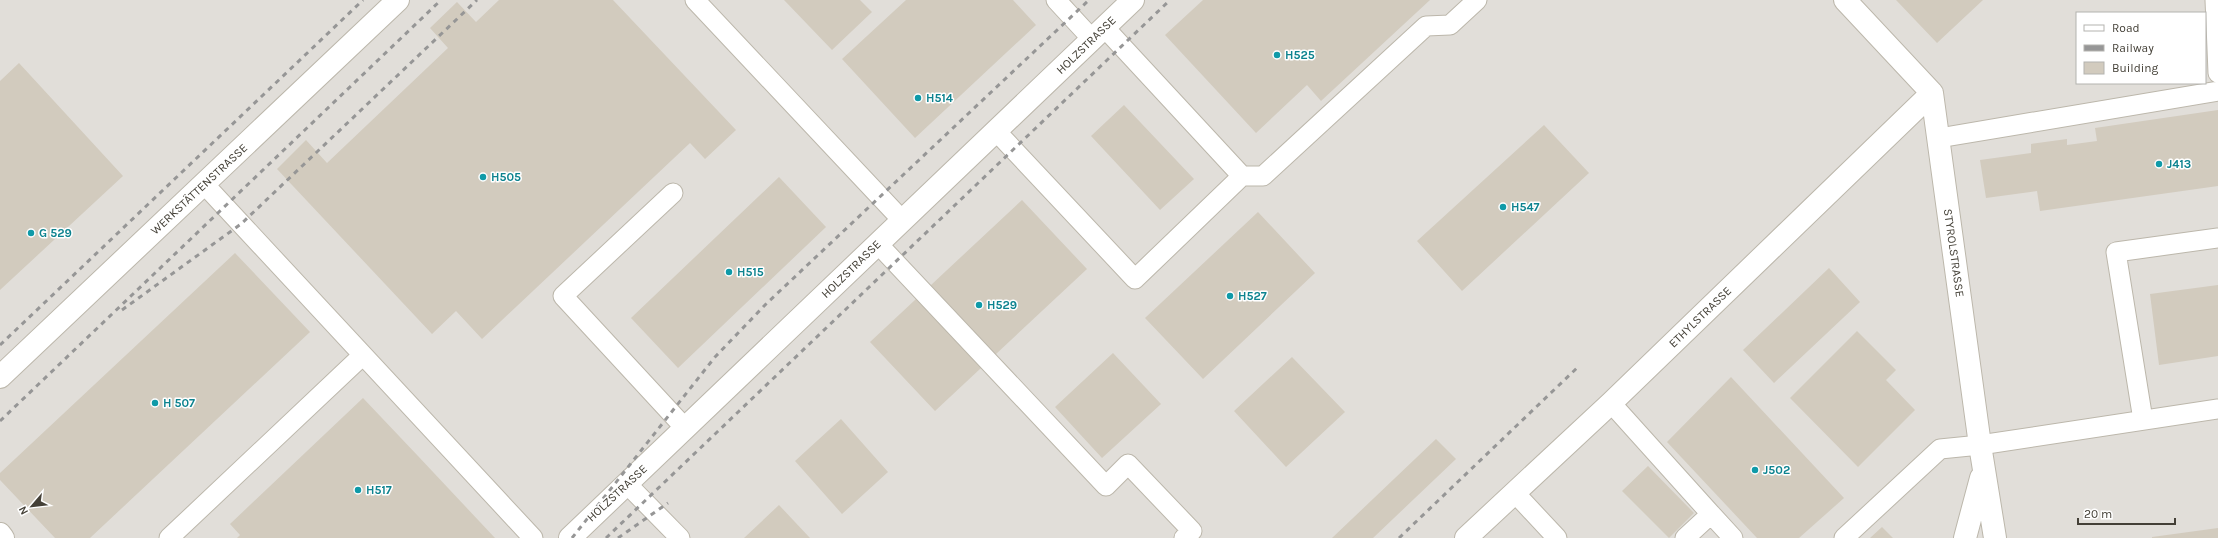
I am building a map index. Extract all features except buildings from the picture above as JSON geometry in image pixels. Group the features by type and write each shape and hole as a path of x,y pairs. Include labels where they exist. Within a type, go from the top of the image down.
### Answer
{"street":[{"name":"WERKSTÄTTENSTRASSE","path":"0,377 398,0"},
{"name":"HOLZSTRASSE","path":"570,538 1133,0"},
{"path":"1845,0 1932,93"},
{"name":"STYROLSTRASSE","path":"1932,93 1983,471 1995,538"},
{"name":"ETHYLSTRASSE","path":"1466,538 1611,403 1932,93"},
{"path":"1965,538 1983,471"},
{"path":"0,534 4,538"}],"lane":[{"path":"695,0 902,220"},
{"path":"1056,0 1098,33 1242,176"},
{"path":"996,131 1135,279 1242,176 1263,176 1426,26 1450,25 1477,0"},
{"path":"2215,0 2218,73"},
{"path":"1938,138 2218,91"},
{"path":"204,184 533,538"},
{"path":"673,193 563,296 685,428"},
{"path":"2143,420 2116,252 2218,238"},
{"path":"878,244 1106,486 1128,464 1192,536"},
{"path":"169,538 363,355"},
{"path":"1611,403 1733,538"},
{"path":"1844,538 1940,449 1980,445 2218,409"},
{"path":"627,484 680,538"},
{"path":"1515,492 1557,538"},
{"path":"1685,538 1711,514"}],"shaded area":[{"path":"0,0 2218,0 2218,538 0,538"}],"railway":[{"path":"0,345 363,0"},
{"path":"0,421 441,0"},
{"path":"122,310 241,224 477,0"},
{"path":"572,538 715,357 766,304 1089,0"},
{"path":"606,538 1170,0"},
{"path":"1399,538 1578,367"},
{"path":"618,538 668,503"}],"place":[{"name":"H525","path":"1277,55"},
{"name":"H514","path":"918,98"},
{"name":"J413","path":"2159,164"},
{"name":"H505","path":"483,177"},
{"name":"H547","path":"1503,207"},
{"name":"G 529","path":"31,233"},
{"name":"H515","path":"729,272"},
{"name":"H527","path":"1230,296"},
{"name":"H529","path":"979,305"},
{"name":"H 507","path":"155,403"},
{"name":"J502","path":"1755,470"},
{"name":"H517","path":"358,490"}]}
